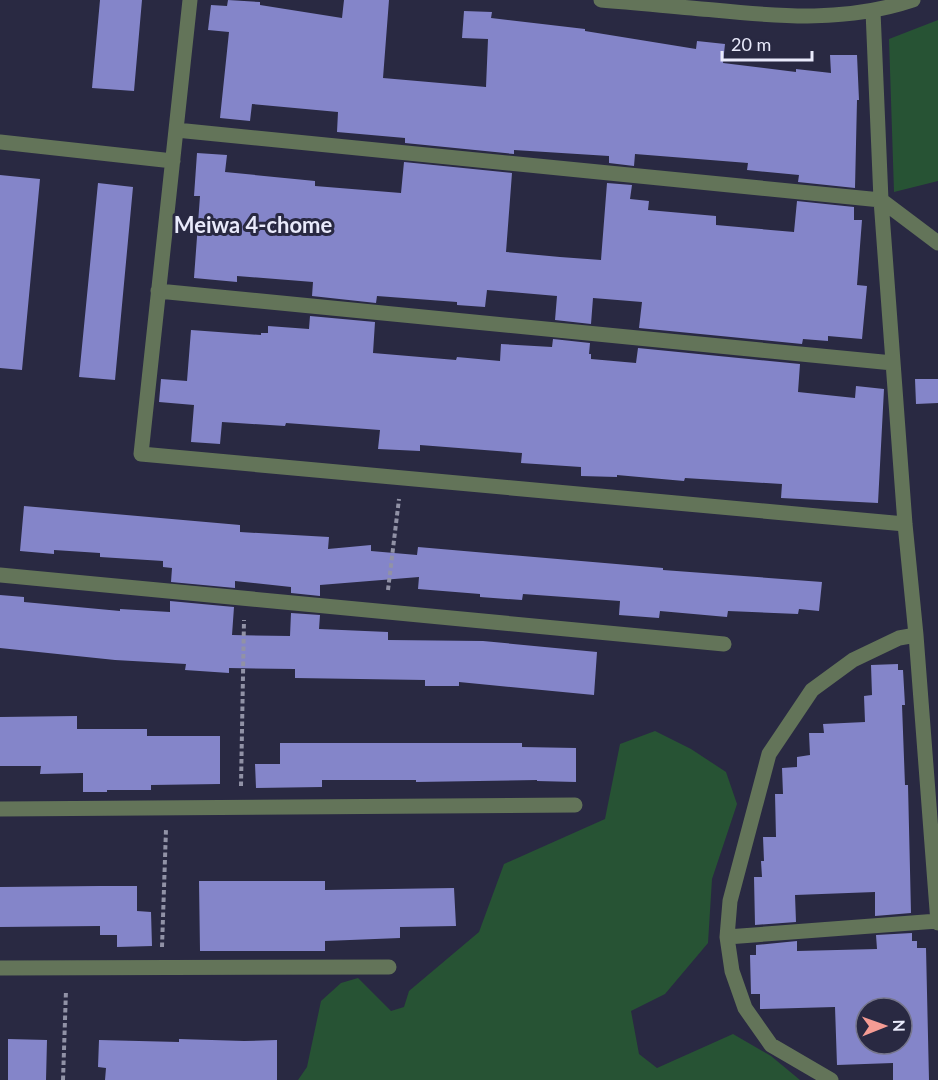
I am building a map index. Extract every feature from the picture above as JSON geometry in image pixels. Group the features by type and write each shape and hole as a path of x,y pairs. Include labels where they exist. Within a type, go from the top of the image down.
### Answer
{"street":[{"path":"190,0 141,454 905,524"},
{"path":"601,0 788,17 840,15 914,0"},
{"path":"727,937 938,922 881,200 873,10"},
{"path":"176,130 881,200 938,243"},
{"path":"0,142 173,161"},
{"path":"159,291 893,363"},
{"path":"0,575 724,645"},
{"path":"831,1080 771,1045 745,1008 732,971 727,937 730,902 769,754 812,690 853,660 899,638 916,635"},
{"path":"0,808 576,805"},
{"path":"0,968 389,967"}],"path":[{"path":"386,612 401,478"},
{"path":"241,807 244,598"},
{"path":"162,968 166,807"},
{"path":"63,1080 67,968"}],"green space":[{"path":"938,20 938,181 894,192 889,39"},
{"path":"655,731 691,749 726,772 737,804 712,879 708,943 665,994 631,1011 639,1054 657,1068 733,1034 771,1056 800,1080 298,1080 307,1067 321,1001 341,983 358,978 391,1011 404,1007 409,991 479,932 504,864 605,819 620,744"}],"building":[{"path":"100,0 142,0 134,91 92,88"},
{"path":"228,0 260,2 260,5 342,18 344,0 389,0 383,78 486,87 488,39 462,38 464,11 492,12 491,18 585,29 585,31 696,49 697,41 725,44 723,63 796,72 796,69 831,73 830,55 857,55 859,100 857,100 855,188 798,182 799,175 747,170 748,163 635,154 634,166 609,163 609,156 514,150 514,154 405,143 405,138 337,132 338,112 252,104 250,121 220,118 229,32 208,30 211,5 227,6"},
{"path":"197,153 227,155 225,172 315,181 315,186 401,193 404,162 512,173 506,252 560,257 601,260 607,183 632,185 630,199 649,201 648,210 716,216 716,225 794,232 797,201 854,207 854,220 862,220 857,285 867,286 862,339 828,336 828,341 803,339 802,344 639,328 642,302 593,298 591,324 555,320 557,296 487,290 485,307 457,305 457,302 377,296 376,303 312,296 313,282 237,276 237,282 194,278 200,196 194,196"},
{"path":"0,175 40,179 22,370 0,368"},
{"path":"98,183 133,187 115,380 79,377"},
{"path":"310,316 375,322 373,353 500,361 501,344 552,347 553,339 590,343 591,359 636,363 638,348 800,364 798,392 855,398 856,386 884,389 878,503 781,498 782,484 685,478 684,481 617,475 617,477 581,476 581,467 521,463 522,453 420,445 420,451 378,449 380,430 286,423 285,426 222,422 220,444 191,442 194,405 159,402 161,379 187,381 191,330 261,335 261,333 268,333 268,326 309,329"},
{"path":"915,379 938,379 938,403 916,404"},
{"path":"24,506 240,525 240,532 329,537 328,549 371,545 371,551 417,555 418,547 822,582 819,611 799,609 798,614 728,611 727,617 660,611 659,618 619,615 620,601 523,594 522,600 480,597 480,594 418,589 419,577 320,585 320,596 291,593 291,587 235,581 235,588 171,582 172,568 163,567 163,561 100,557 100,553 54,550 54,554 20,551"},
{"path":"0,595 24,597 24,602 120,611 120,609 170,612 170,601 234,607 232,635 290,636 291,613 320,615 319,629 388,632 388,640 483,641 597,652 594,695 459,682 459,686 425,686 425,680 295,678 295,669 229,668 229,673 185,670 186,664 115,660 0,648"},
{"path":"898,664 898,670 903,670 905,705 902,705 905,785 908,785 911,913 875,916 875,892 795,895 796,922 755,925 754,877 762,877 763,837 776,837 775,794 783,794 782,768 797,767 797,757 810,755 809,733 824,733 823,724 865,722 864,696 872,695 871,665"},
{"path":"77,716 77,729 147,729 147,736 220,736 220,784 151,785 151,790 83,792 83,773 40,774 41,766 0,766 0,717"},
{"path":"280,743 522,743 522,747 576,748 576,782 322,780 322,787 256,788 255,764 280,764"},
{"path":"199,881 325,881 325,890 454,888 456,926 400,927 400,938 325,941 325,951 200,951"},
{"path":"137,886 137,911 151,912 152,946 117,947 117,935 100,935 100,926 0,927 0,887"},
{"path":"912,933 912,941 917,941 917,948 926,948 929,1080 893,1080 893,1063 837,1065 835,1007 760,1009 760,994 751,994 750,955 756,955 756,945 797,941 797,951 877,949 876,935"},
{"path":"8,1039 47,1040 46,1080 8,1080"},
{"path":"179,1039 277,1040 277,1080 105,1080 106,1068 98,1067 99,1040 179,1042"}],"district":[{"name":"Meiwa 4-chome","path":"253,225"}]}
